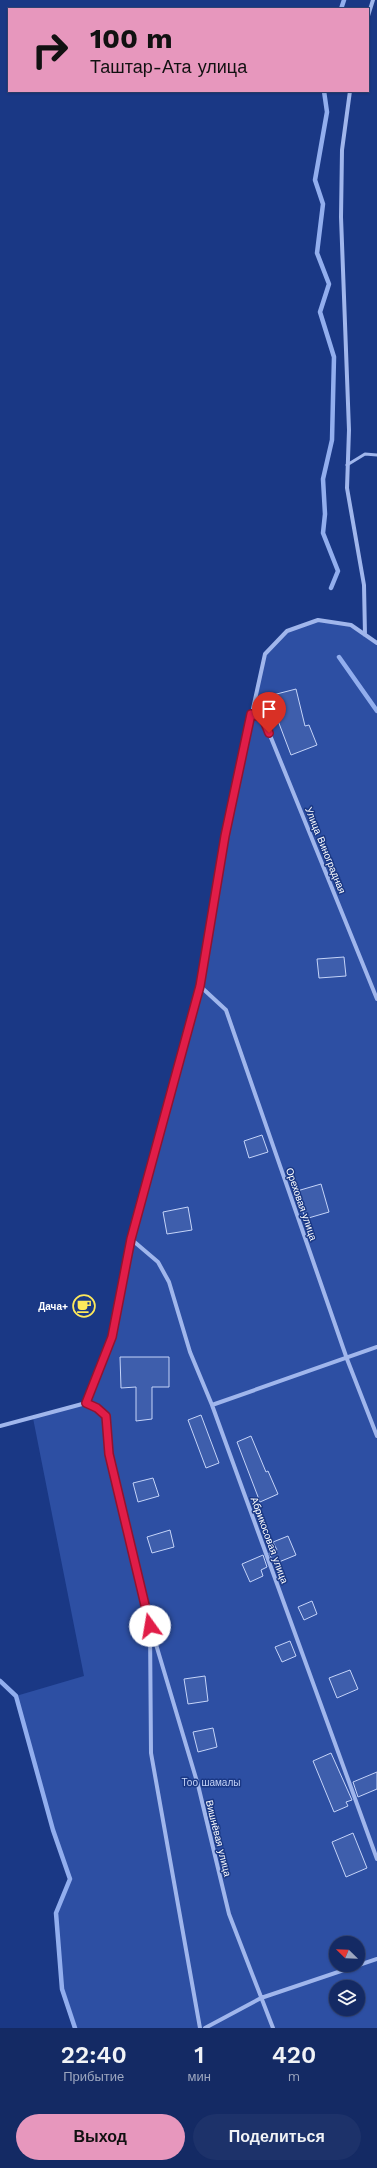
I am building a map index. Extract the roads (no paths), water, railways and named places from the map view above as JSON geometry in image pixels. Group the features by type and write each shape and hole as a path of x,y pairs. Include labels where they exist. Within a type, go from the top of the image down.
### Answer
{"street":[{"path":"369,13 373,0"},
{"path":"350,92 342,150 341,217 346,309 349,430 347,488 364,585 365,635"},
{"path":"86,1403 112,1337 131,1239 200,986 225,836 265,654 287,631 318,620 351,625 377,643"},
{"name":"Улица Виноградная","path":"251,714 263,718 377,999"},
{"name":"Ореховая улица","path":"200,986 226,1010 347,1359 377,1436"},
{"name":"Абрикосовая улица","path":"131,1239 158,1262 169,1282 190,1352 212,1405 377,1859"},
{"path":"212,1405 347,1359 377,1347"},
{"path":"0,1426 86,1403 97,1408 106,1416 109,1454 150,1626 151,1752 200,2028"},
{"name":"Вишнёвая улица","path":"150,1626 198,1785 229,1914 273,2028"},
{"path":"205,2028 261,1998 377,1959"}],"lane":[{"path":"348,465 365,454 377,455"}],"waterway":[{"path":"341,8 344,0"},
{"path":"324,92 327,112 315,180 323,204 317,253 329,284 320,312 334,357 332,440 323,479 325,514 323,533 338,571 331,588"},
{"path":"339,657 377,711"},
{"path":"0,1681 16,1696 53,1830 70,1879 56,1913 62,1989 75,2028"}],"place":[{"name":"Дача+","path":"84,1306"}],"park label":[{"name":"Тоо шамалы","path":"211,1782"}]}
